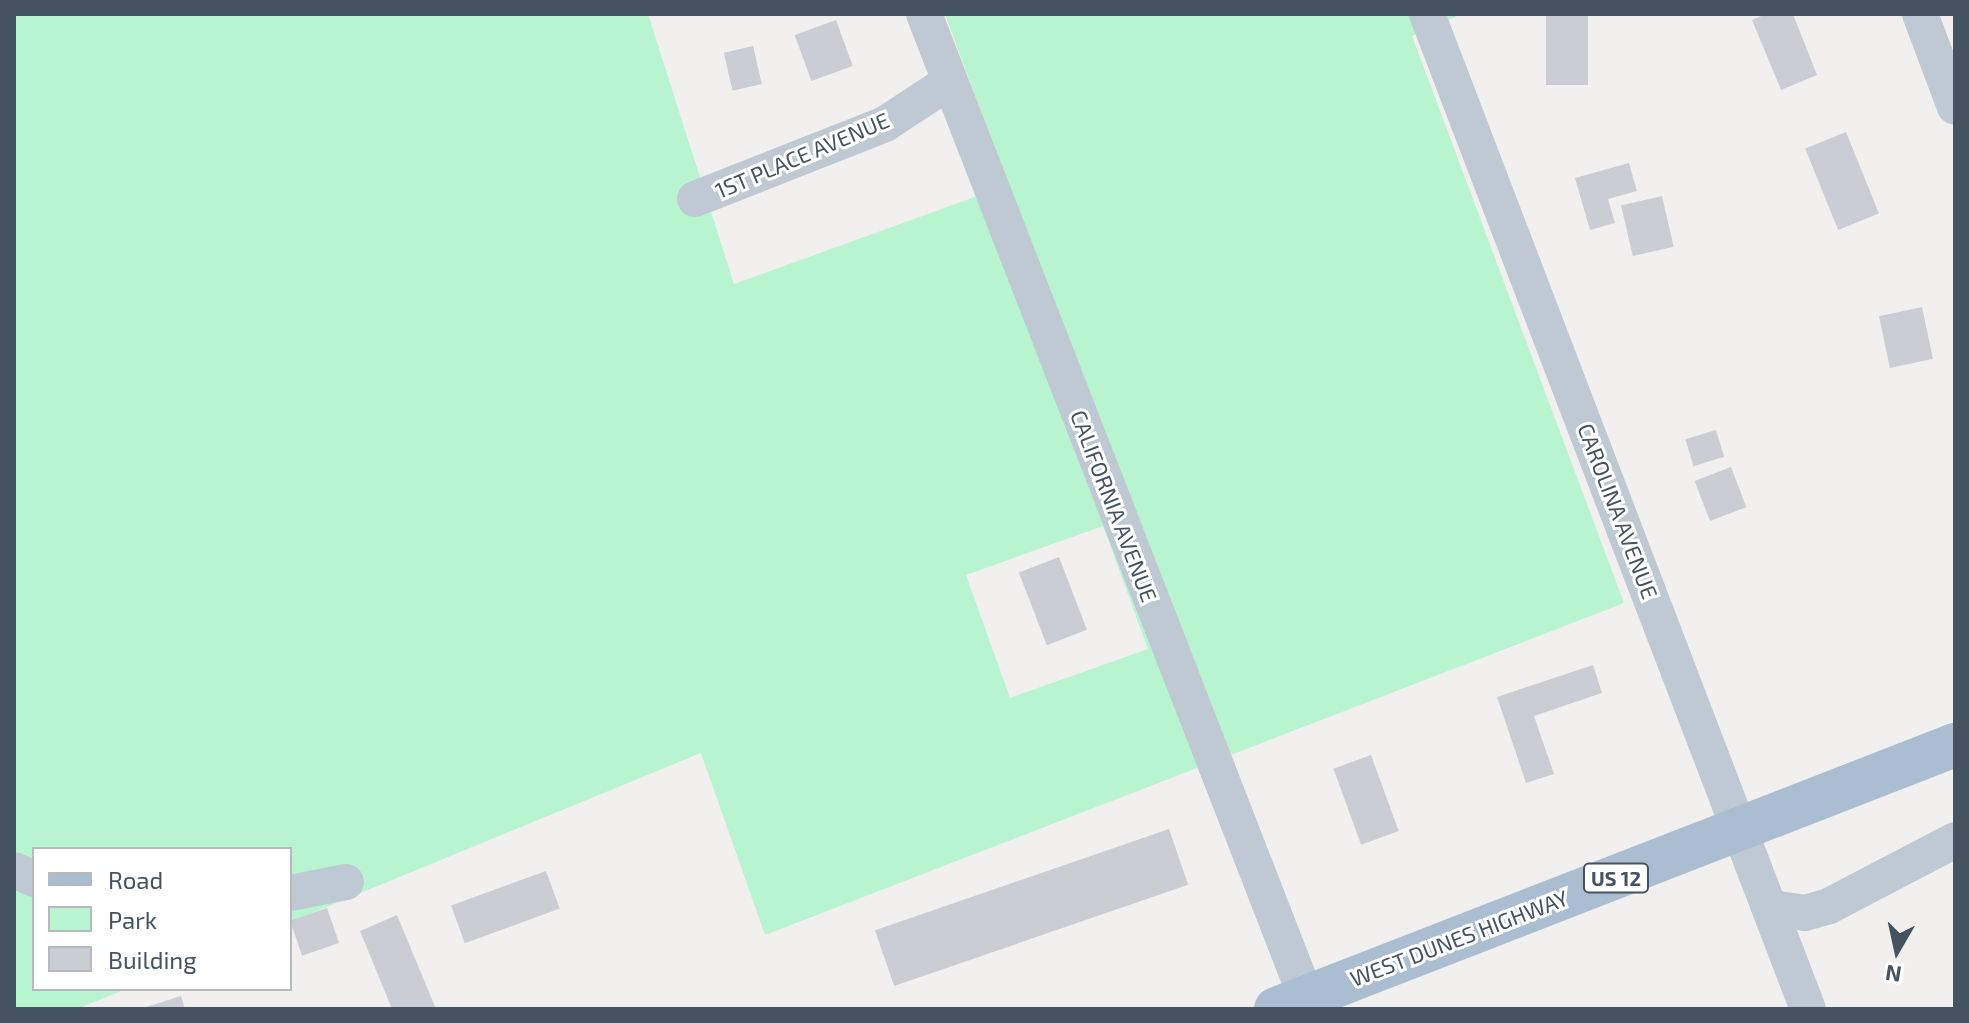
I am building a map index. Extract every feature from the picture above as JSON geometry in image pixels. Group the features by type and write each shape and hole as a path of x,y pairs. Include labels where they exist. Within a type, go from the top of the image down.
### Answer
{"main road":[{"name":"WEST DUNES HIGHWAY","path":"1291,1003 1955,745"}],"street":[{"name":"CALIFORNIA AVENUE","path":"924,14 1291,1003"},
{"name":"CAROLINA AVENUE","path":"1427,14 1808,1009"},
{"path":"1920,14 1955,107"},
{"name":"1ST PLACE AVENUE","path":"695,199 885,124 949,82"},
{"path":"1771,908 1805,913 1829,906 1955,840"},
{"path":"292,893 346,882"}],"green space":[{"path":"14,14 648,14 734,284 1008,185 945,14 1462,14 1412,36 1624,603 765,935 701,753 292,921 292,847 32,847 32,991 121,991 77,1009 14,1009","holes":["1103,526 1148,649 1010,698 966,575"]}],"building":[{"path":"1546,14 1588,14 1588,85 1546,85"},
{"path":"1766,14 1793,14 1817,75 1781,90 1752,20"},
{"path":"836,20 853,66 811,81 795,35"},
{"path":"753,46 762,84 733,91 724,53"},
{"path":"1846,132 1879,214 1838,230 1805,148"},
{"path":"1629,163 1637,191 1608,199 1615,223 1590,230 1575,178"},
{"path":"1662,196 1674,247 1633,256 1621,205"},
{"path":"1922,307 1933,359 1890,368 1879,316"},
{"path":"1716,430 1724,457 1694,466 1685,439"},
{"path":"1731,467 1746,507 1710,521 1695,481"},
{"path":"1059,557 1087,630 1047,645 1019,572"},
{"path":"1593,665 1602,693 1534,716 1554,774 1526,783 1497,697"},
{"path":"1371,755 1399,831 1361,845 1333,769"},
{"path":"1169,829 1188,885 894,986 875,930"},
{"path":"546,871 560,909 465,943 451,906"},
{"path":"327,908 339,943 302,956 292,920"},
{"path":"397,915 436,1009 392,1009 360,931"},
{"path":"181,996 185,1009 143,1009 143,1008"}]}
